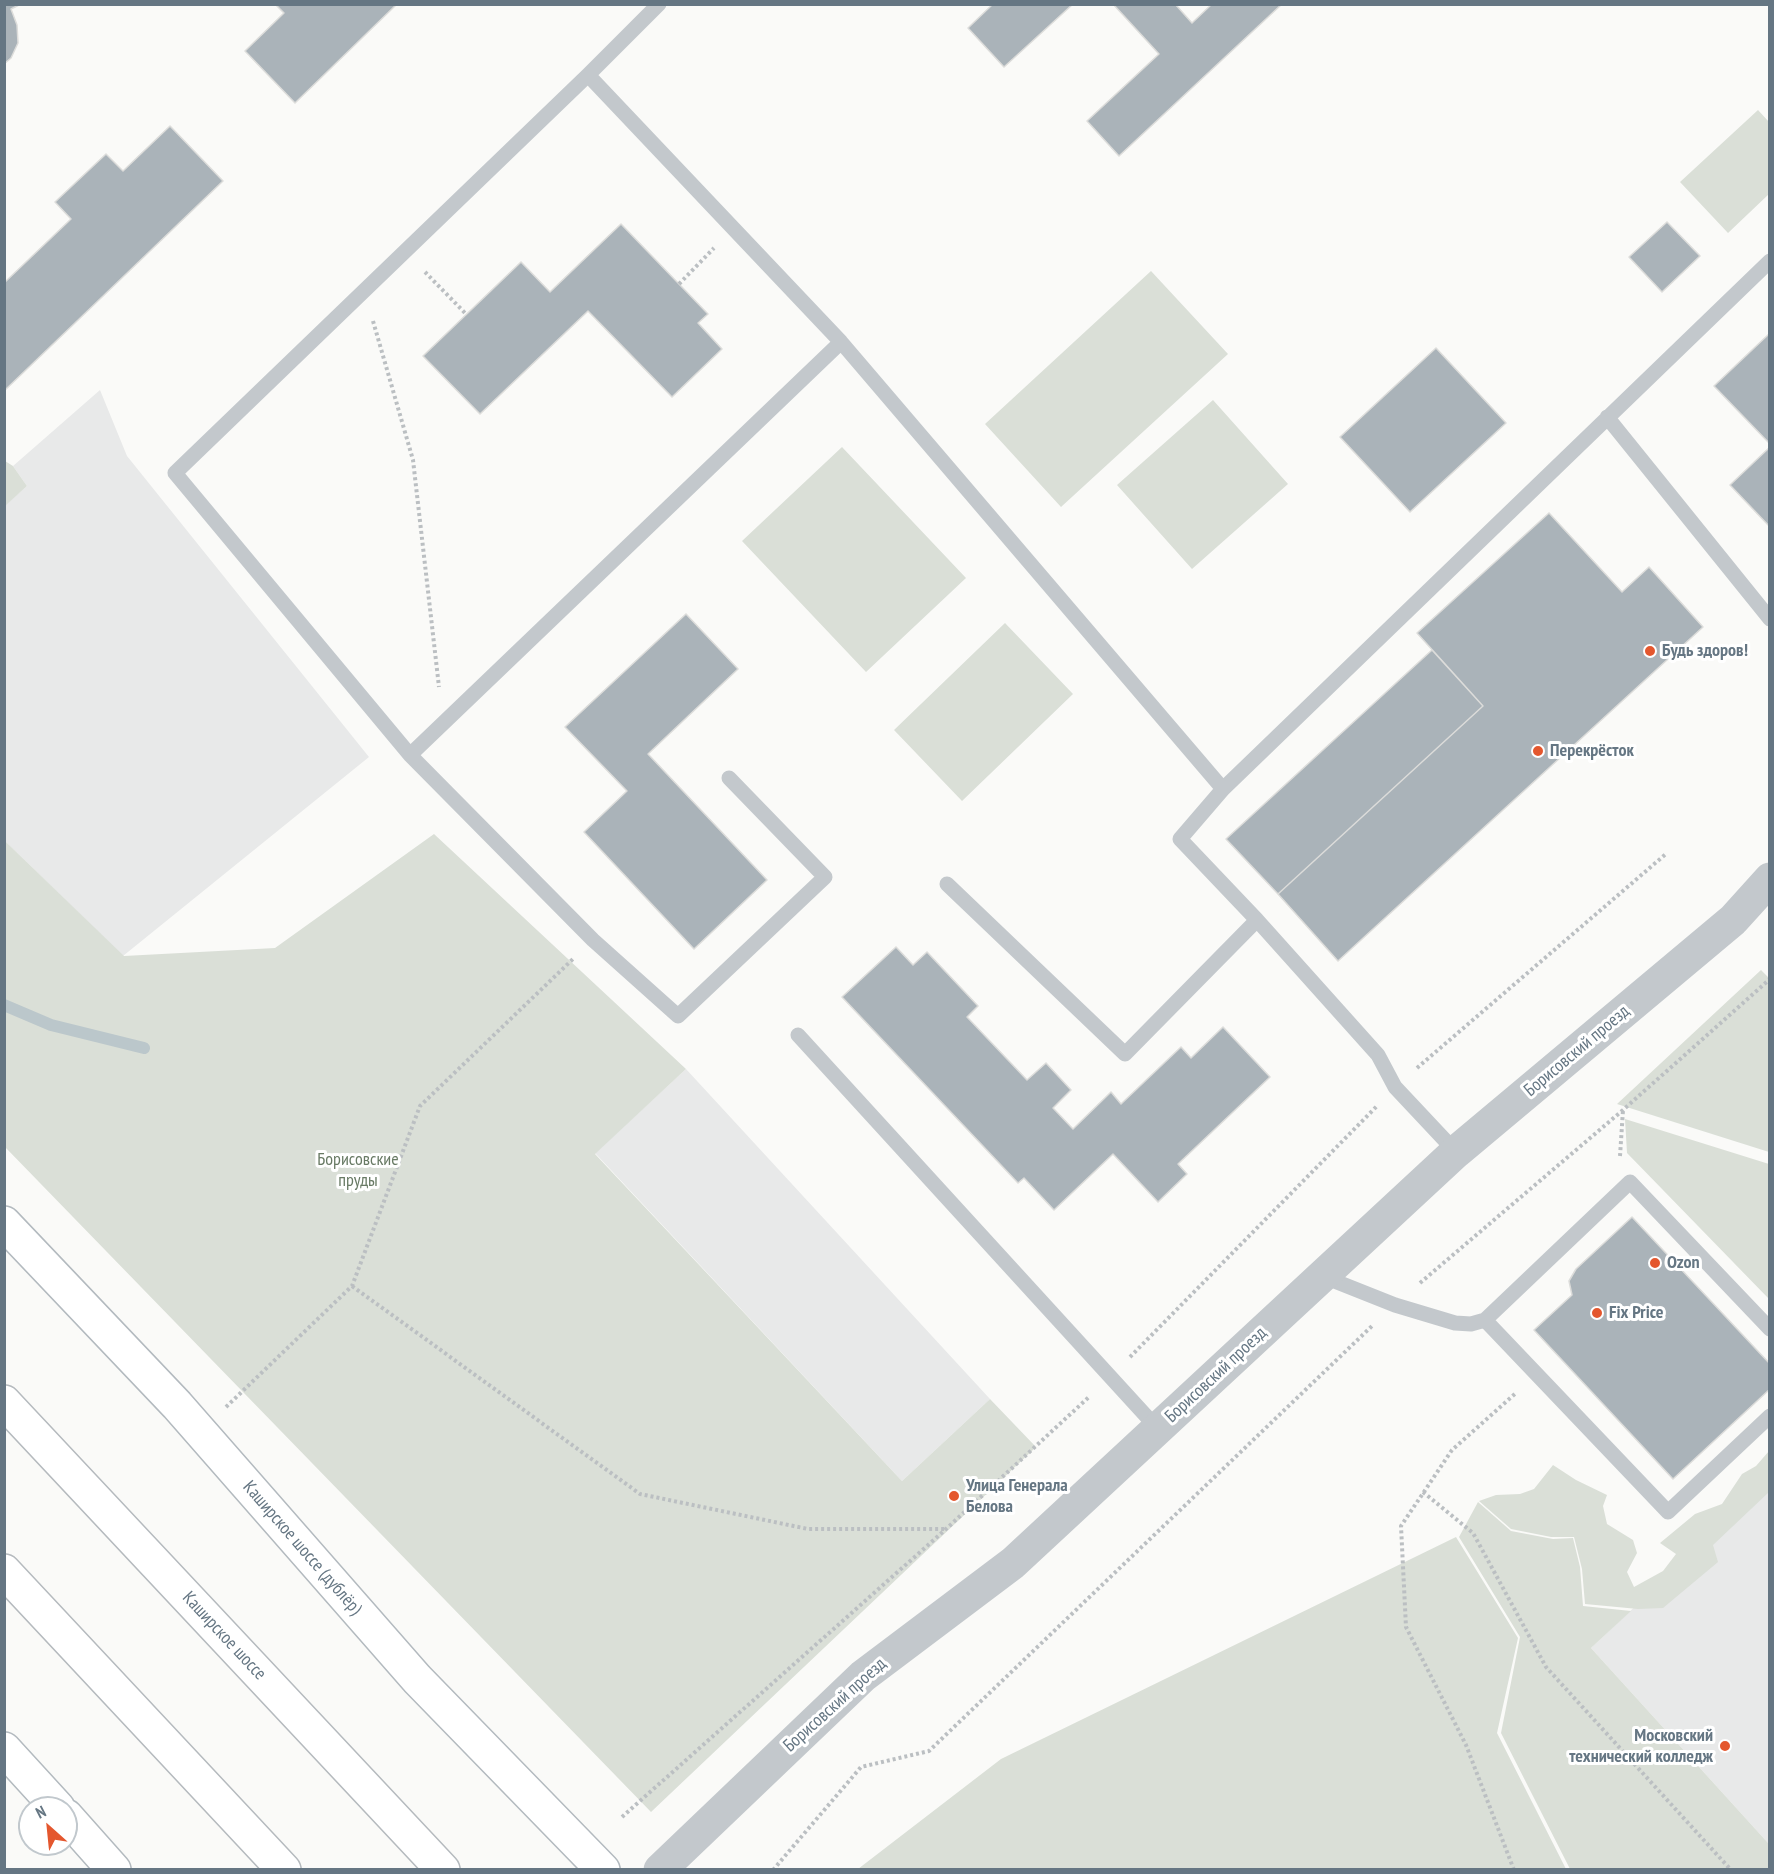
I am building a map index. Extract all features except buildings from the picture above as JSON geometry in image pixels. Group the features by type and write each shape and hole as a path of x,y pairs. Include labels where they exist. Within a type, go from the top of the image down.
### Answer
{"main road":[{"name":"Каширское шоссе (дублёр)","path":"4,1223 177,1405 417,1679 603,1869"},
{"name":"Каширское шоссе","path":"4,1402 443,1869"},
{"path":"4,1571 284,1869"},
{"path":"4,1749 47,1796"},
{"path":"78,1829 114,1869"}],"street":[{"name":"Борисовский проезд","path":"660,1869 863,1676 1013,1563 1456,1152 1733,920 1770,879"}],"lane":[{"path":"659,4 175,473 410,755 593,940 678,1016 825,877 729,778"},
{"path":"588,75 841,342 1223,789"},
{"path":"1456,1152 1395,1087 1378,1055 1257,920 1180,839 1223,789 1770,261"},
{"path":"410,755 841,342"},
{"path":"1606,417 1770,619"},
{"path":"947,884 1125,1054 1257,920"},
{"path":"798,1035 1158,1429"},
{"path":"1322,1276 1395,1305 1455,1323 1471,1324 1485,1320 1630,1182 1770,1329"},
{"path":"1485,1320 1668,1512 1770,1416"}],"path":[{"path":"679,284 734,229"},
{"path":"405,252 466,314"},
{"path":"364,291 413,460 443,722"},
{"path":"622,1817 946,1529 1111,1377 1395,1087 1667,853"},
{"path":"225,1407 352,1286 420,1106 593,940"},
{"path":"773,1869 861,1767 929,1751 1395,1305 1623,1110 1770,979"},
{"path":"1623,1110 1619,1153 1630,1182"},
{"path":"352,1286 640,1494 808,1529 946,1529"},
{"path":"1514,1869 1466,1745 1406,1627 1401,1526 1452,1450 1537,1375"},
{"path":"1423,1492 1473,1533 1546,1667 1731,1869"}],"shaded area":[{"path":"100,390 127,456 369,757 123,956 5,841 4,506 27,486 13,466"},
{"path":"686,1069 990,1399 902,1481 595,1153"},
{"name":"Московский технический колледж","path":"1769,1480 1769,1844 1591,1648"}],"green space":[{"path":"1758,110 1769,122 1769,194 1728,233 1680,182"},
{"path":"1151,271 1228,354 1061,507 985,424"},
{"path":"1213,400 1288,484 1192,569 1117,485"},
{"path":"842,447 966,578 866,672 742,541"},
{"path":"5,461 13,466 27,486 5,506"},
{"path":"1005,623 1073,694 962,801 894,730"},
{"name":"Борисовские пруды","path":"434,834 686,1069 595,1154 902,1481 990,1399 1036,1447 651,1812 5,1147 5,841 124,956 275,948"},
{"path":"1761,970 1770,979 1769,1152 1617,1104"},
{"path":"1625,1119 1769,1164 1769,1299 1627,1153"},
{"path":"1769,1451 1769,1492 1713,1545 1718,1562 1663,1608 1638,1609 1585,1604 1582,1569 1574,1537 1551,1537 1511,1529 1479,1501 1496,1495 1520,1494 1534,1489 1553,1465 1576,1480 1607,1495 1603,1506 1607,1524 1633,1540 1637,1553 1627,1572 1634,1587 1663,1571 1676,1554 1660,1543 1695,1514 1722,1504 1742,1474 1756,1466"},
{"path":"1478,1502 1511,1531 1553,1539 1573,1538 1580,1567 1583,1606 1631,1611 1591,1648 1769,1844 1769,1869 1570,1869 1501,1733 1520,1637 1459,1537"},
{"path":"1456,1537 1518,1638 1497,1733 1566,1869 858,1869 1001,1759"}],"waterway":[{"path":"4,1005 51,1025 144,1048"}],"place":[{"name":"Будь здоров!","path":"1650,651"},
{"name":"Перекрёсток","path":"1538,751"},
{"name":"Ozon","path":"1655,1263"},
{"name":"Fix Price","path":"1597,1313"},
{"name":"Улица Генерала Белова","path":"954,1496"},
{"name":"Московский технический колледж","path":"1725,1746"}]}
